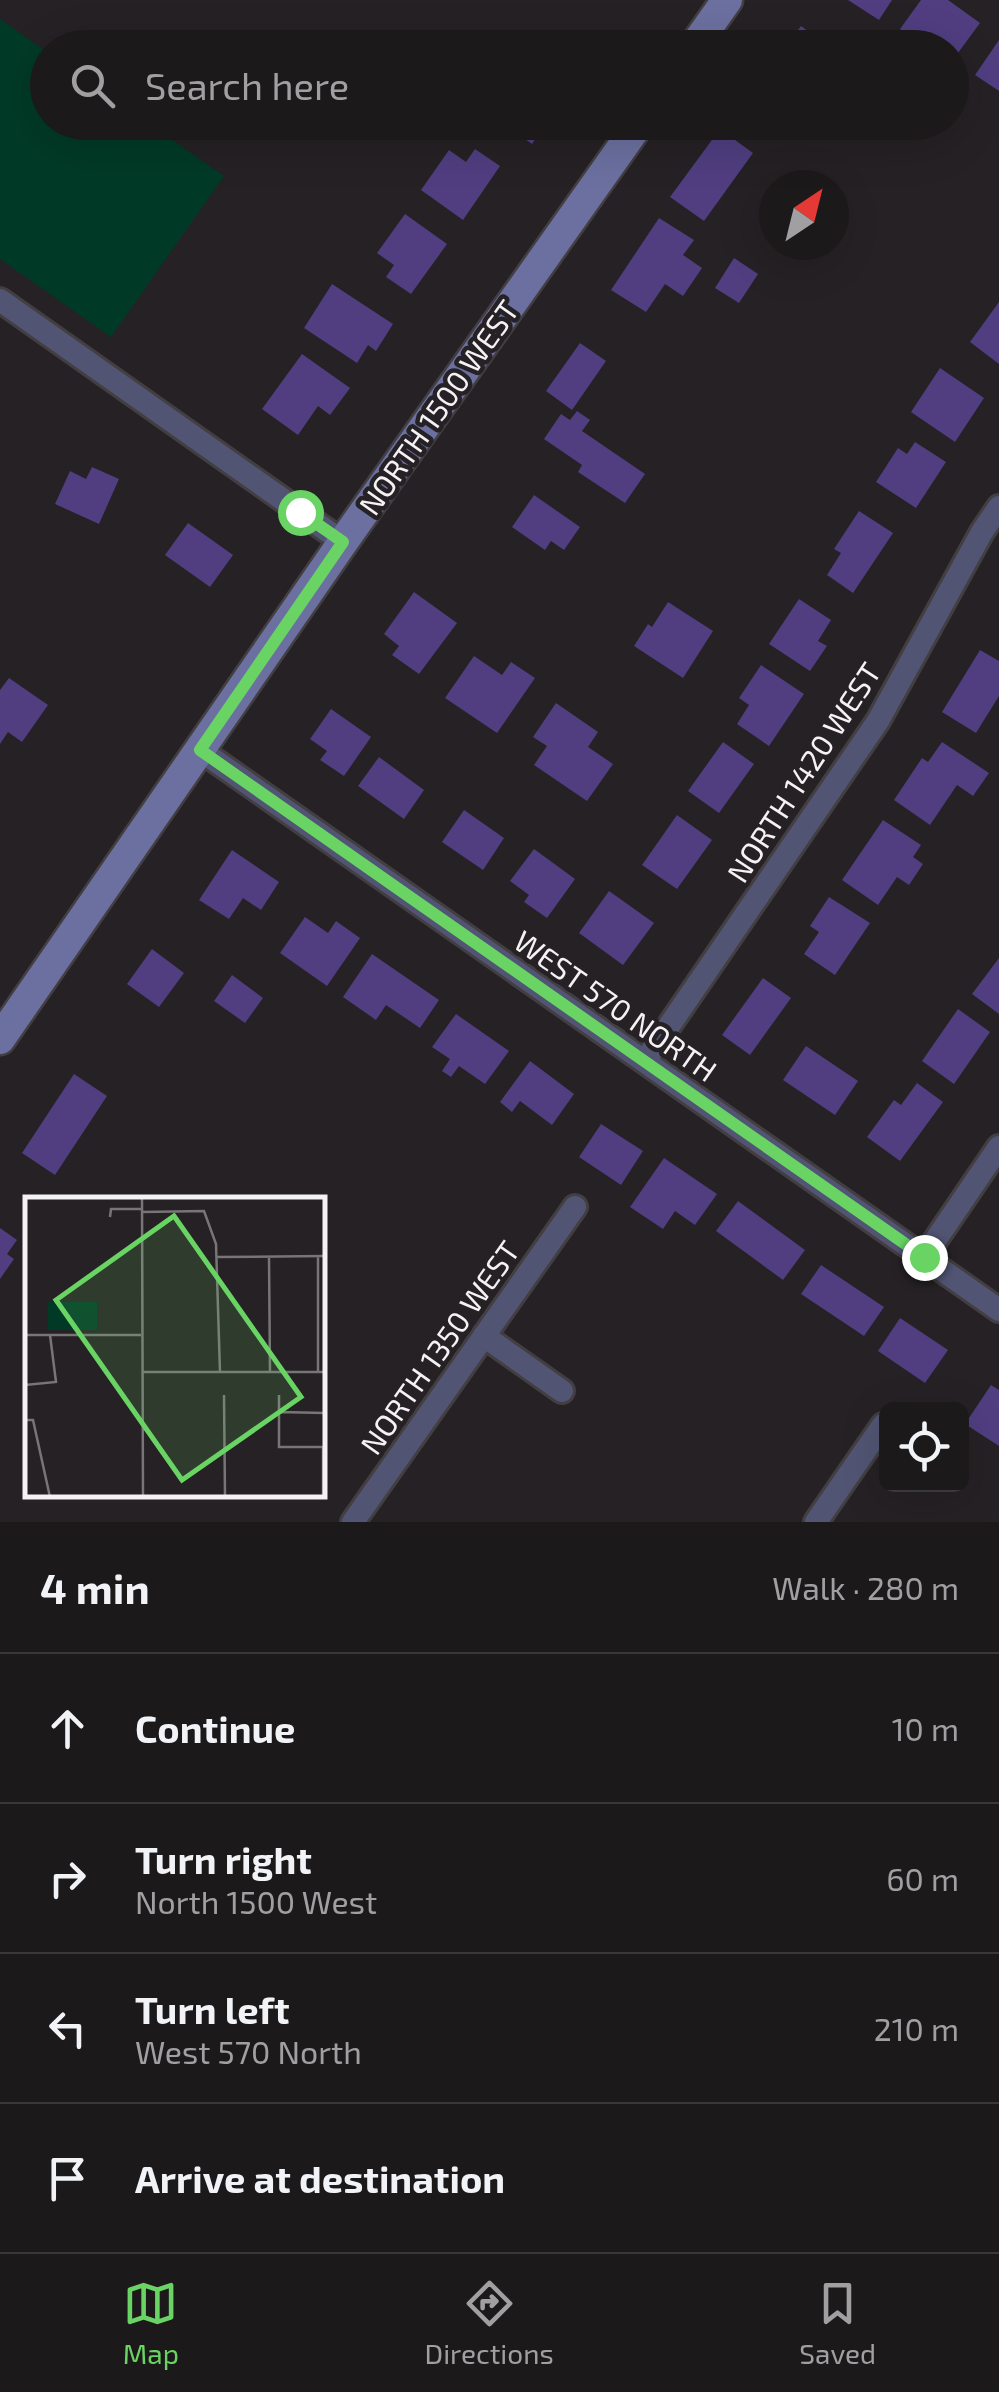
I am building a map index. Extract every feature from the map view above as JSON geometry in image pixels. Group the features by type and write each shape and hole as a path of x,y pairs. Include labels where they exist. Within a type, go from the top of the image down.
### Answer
{"street":[{"path":"706,30 727,0"},
{"name":"NORTH 1500 WEST","path":"0,1039 343,542 627,140"},
{"path":"0,300 343,542"},
{"name":"NORTH 1420 WEST","path":"645,1062 878,721 999,507"},
{"name":"WEST 570 NORTH","path":"200,750 999,1310"},
{"path":"924,1257 999,1147"},
{"name":"NORTH 1350 WEST","path":"353,1522 575,1207"},
{"path":"484,1336 562,1390"},
{"path":"816,1522 879,1433"}],"green space":[{"path":"0,19 30,40 30,140 172,140 224,176 111,337 0,259"}],"building":[{"path":"848,0 892,0 879,20"},
{"path":"921,0 948,0 980,23 969,38 969,30 900,29"},
{"path":"999,40 999,91 975,75"},
{"path":"712,140 735,140 753,153 704,221 670,197"},
{"path":"475,149 500,166 463,220 421,190 449,150 466,162"},
{"path":"405,214 447,244 411,294 386,277 394,265 377,253"},
{"path":"659,218 694,240 683,255 702,268 683,296 665,284 646,312 611,290"},
{"path":"734,258 758,274 739,303 715,288"},
{"path":"332,284 393,324 376,351 368,345 357,363 304,328"},
{"path":"999,302 999,364 970,342"},
{"path":"580,343 606,361 572,410 546,391"},
{"path":"302,354 350,388 330,415 318,406 298,435 262,409"},
{"path":"940,368 984,398 955,442 911,412"},
{"path":"577,411 590,420 582,431 645,474 625,503 578,472 582,465 544,439 561,414 570,420"},
{"path":"915,442 946,462 916,508 876,482 898,448 907,454"},
{"path":"92,467 119,479 99,524 55,504 70,471 86,479"},
{"path":"534,495 580,527 564,550 551,541 545,550 512,527"},
{"path":"859,511 893,533 853,593 827,575 841,553 834,549"},
{"path":"188,523 233,555 210,587 165,555"},
{"path":"414,592 457,623 419,674 392,655 399,646 384,634"},
{"path":"799,599 831,620 818,641 827,646 810,671 769,644"},
{"path":"668,602 713,631 683,678 634,646"},
{"path":"980,650 999,661 999,696 976,733 942,712"},
{"path":"474,656 502,675 511,662 535,678 497,733 445,698"},
{"path":"761,665 804,694 769,746 737,724 749,705 739,698"},
{"path":"9,678 48,705 22,742 8,732 0,744 0,690"},
{"path":"556,703 598,732 588,747 613,764 587,801 534,765 547,746 533,737"},
{"path":"331,709 371,737 344,776 320,760 327,751 310,739"},
{"path":"723,742 754,764 719,813 688,791"},
{"path":"942,742 989,773 973,796 957,785 930,825 894,800 922,758 928,762"},
{"path":"379,757 424,790 404,819 358,786"},
{"path":"464,810 504,838 483,870 442,842"},
{"path":"677,815 712,840 677,889 642,865"},
{"path":"883,820 921,845 913,857 923,864 909,885 897,877 878,905 842,880"},
{"path":"534,849 575,879 547,918 524,902 529,895 510,881"},
{"path":"232,850 279,882 261,910 243,898 229,919 199,900"},
{"path":"609,891 654,923 623,965 579,933"},
{"path":"829,897 870,923 835,975 804,954 819,932 810,926"},
{"path":"305,917 328,933 336,921 360,938 327,986 280,953"},
{"path":"152,949 184,973 159,1007 127,984"},
{"path":"372,954 439,1000 420,1028 386,1005 376,1020 343,997"},
{"path":"999,958 999,1014 972,994"},
{"path":"232,975 263,998 245,1023 214,1001"},
{"path":"763,978 791,998 750,1055 722,1035"},
{"path":"958,1009 990,1032 954,1084 922,1061"},
{"path":"456,1014 509,1051 485,1084 459,1066 451,1077 442,1071 450,1059 432,1047"},
{"path":"806,1046 858,1081 835,1115 783,1080"},
{"path":"530,1061 574,1094 552,1125 520,1101 512,1112 500,1102"},
{"path":"74,1074 107,1096 55,1175 22,1153"},
{"path":"917,1083 943,1102 900,1161 867,1137 894,1100 901,1105"},
{"path":"601,1124 643,1151 621,1185 579,1157"},
{"path":"664,1158 717,1194 695,1225 675,1211 663,1229 630,1207"},
{"path":"738,1201 805,1250 783,1280 716,1231"},
{"path":"0,1228 17,1240 7,1254 14,1259 0,1279"},
{"path":"821,1265 884,1307 864,1336 801,1294"},
{"path":"900,1318 948,1350 925,1383 878,1351"},
{"path":"991,1385 999,1390 999,1446 969,1427 969,1418"}],"route":[{"path":"300,512 343,542 200,750 924,1257"}]}
